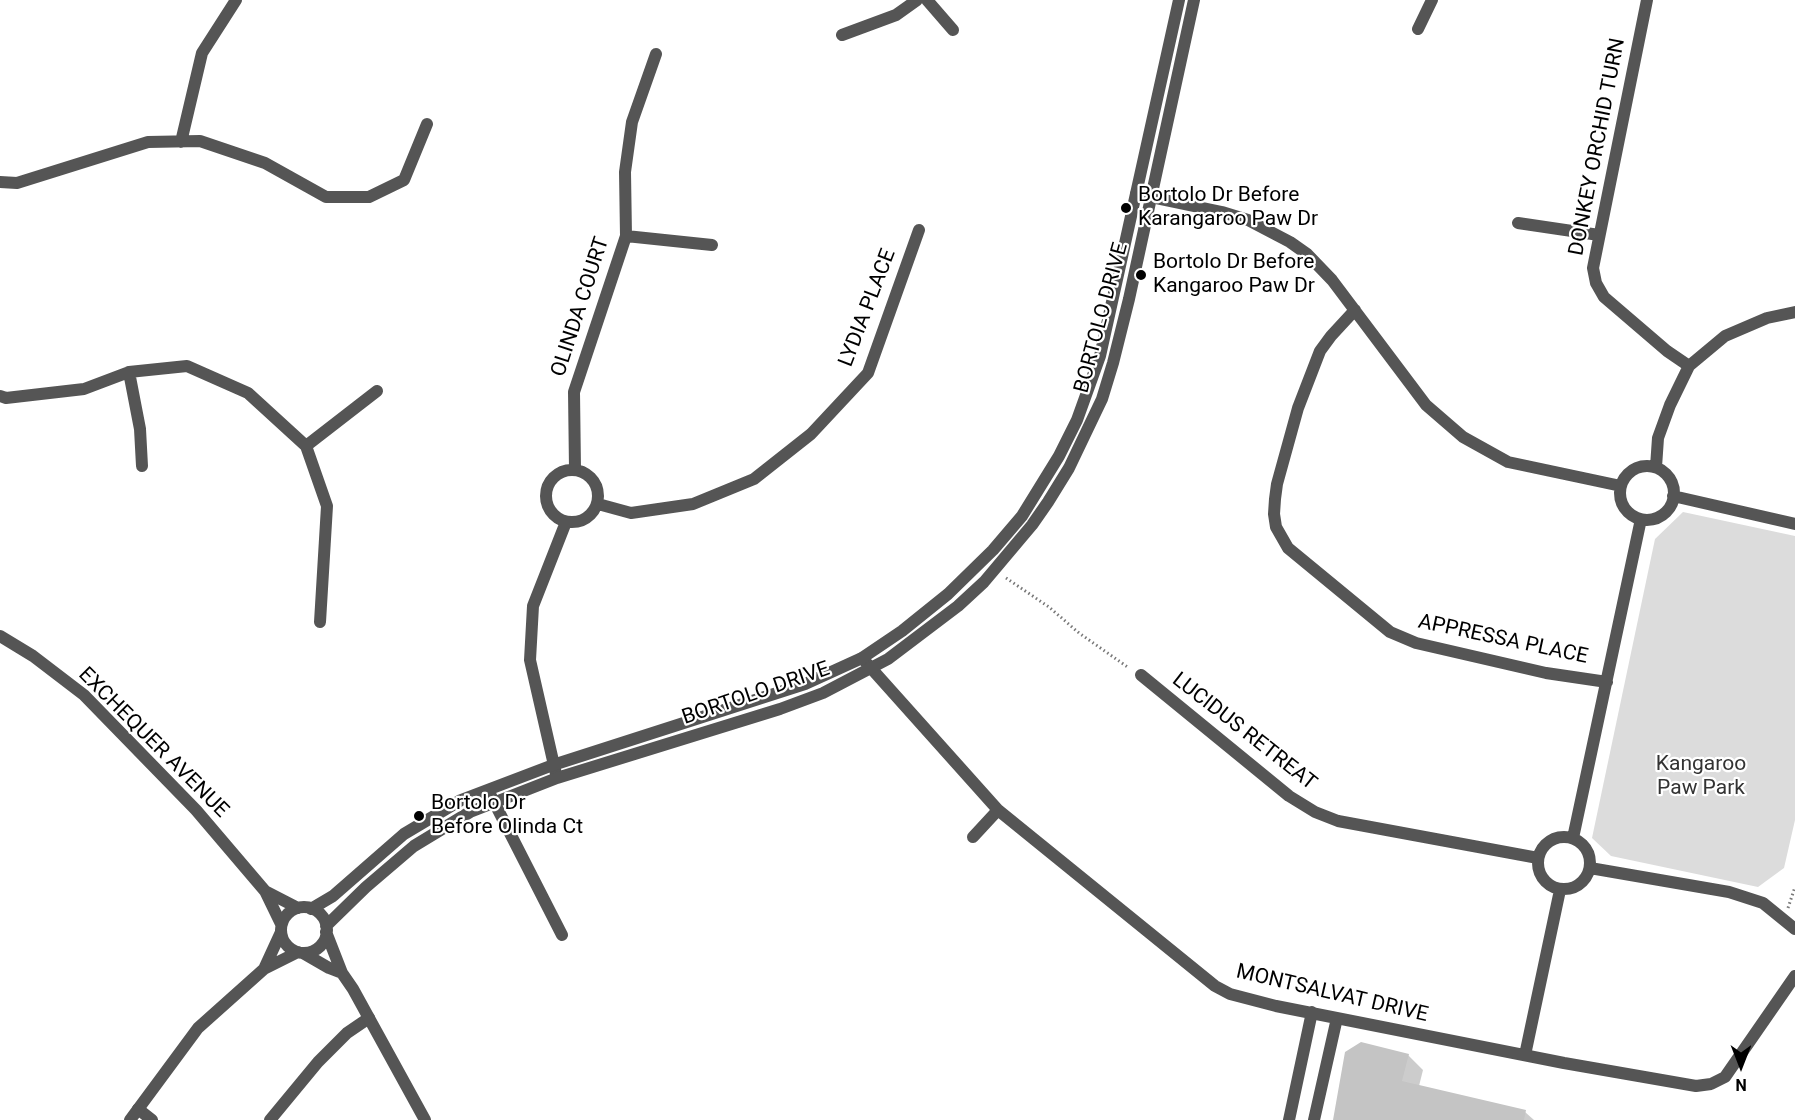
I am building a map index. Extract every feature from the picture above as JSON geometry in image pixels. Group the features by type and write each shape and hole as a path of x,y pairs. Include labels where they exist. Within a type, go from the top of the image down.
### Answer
{"street":[{"path":"181,142 202,53 236,0"},
{"path":"842,35 896,15 917,0"},
{"path":"927,0 953,30"},
{"name":"BORTOLO DRIVE","path":"304,908 333,896 405,834 461,800 553,765 793,688 862,658 902,631 948,594 993,550 1022,516 1041,486 1077,420 1100,356 1179,0"},
{"name":"BORTOLO DRIVE","path":"326,929 366,887 414,846 470,812 557,778 808,699 870,670 912,642 984,582 1032,525 1069,468 1102,399 1113,363 1152,196 1194,0"},
{"path":"1418,29 1432,0"},
{"name":"DONKEY ORCHID TURN","path":"1647,0 1593,268 1596,283 1604,297 1667,351 1689,366"},
{"name":"OLINDA COURT","path":"575,469 574,392 626,236 625,172 632,122 656,54"},
{"path":"0,182 17,183 148,142 200,141 265,163 326,197 369,197 404,180 427,124"},
{"path":"1136,194 1222,212 1248,220 1307,254 1332,280 1426,405 1463,437 1508,462 1621,486"},
{"path":"1518,223 1599,235"},
{"name":"LYDIA PLACE","path":"598,504 632,513 693,504 754,479 811,434 868,374 919,230"},
{"path":"626,236 712,244"},
{"name":"APPRESSA PLACE","path":"1355,310 1330,336 1320,351 1298,408 1275,499 1276,527 1288,548 1390,632 1416,643 1546,673 1607,682"},
{"path":"1656,467 1658,438 1670,405 1689,366 1725,336 1767,318 1795,312"},
{"path":"0,396 6,398 84,389 129,372 187,366 248,393 306,446 327,506 320,622"},
{"path":"129,372 140,429 142,466"},
{"path":"306,446 377,391"},
{"path":"1644,466 1656,467 1666,473 1672,482 1673,496 1669,508 1656,518 1641,519 1624,508 1621,500 1621,486 1632,470 1644,466"},
{"path":"568,469 575,469 591,476 597,485 598,504 594,512 581,521 566,522 550,511 545,497 548,484 557,474 568,469"},
{"path":"1673,496 1795,524"},
{"path":"1573,838 1641,519"},
{"path":"557,778 530,660 533,606 566,522"},
{"name":"EXCHEQUER AVENUE","path":"0,636 33,656 84,695 196,810 265,891 281,928"},
{"name":"MONTSALVAT DRIVE","path":"862,658 870,670 998,810 1215,986 1230,994 1337,1018 1696,1086 1725,1077 1795,976"},
{"name":"LUCIDUS RETREAT","path":"1140,675 1289,796 1315,812 1338,821 1538,858"},
{"path":"487,789 562,935"},
{"path":"973,837 998,810"},
{"path":"1564,837 1573,838 1587,850 1590,868 1583,882 1576,887 1560,890 1545,882 1540,875 1537,867 1538,858 1547,843 1564,837"},
{"path":"1590,868 1728,892 1763,903 1795,929"},
{"path":"1525,1055 1560,890"},
{"name":"EXCHEQUER AVENUE","path":"265,891 304,908"},
{"path":"264,969 288,914 304,908 321,915 342,973 425,1120"},
{"path":"281,928 286,945 342,973"},
{"path":"130,1120 198,1028 264,969 301,953 310,952 321,945 326,929"},
{"path":"1289,1120 1311,1012"},
{"path":"270,1120 318,1062 340,1040 369,1018"},
{"path":"1314,1120 1337,1018"},
{"path":"138,1109 152,1120"}],"path":[{"path":"1004,576 1015,586 1049,607 1119,663 1140,675"},
{"path":"1785,921 1795,887"}],"green space":[{"name":"Kangaroo Paw Park","path":"1683,512 1795,536 1795,820 1784,868 1758,887 1611,856 1592,838 1655,539"}],"building":[{"path":"1361,1042 1409,1054 1402,1081 1526,1110 1524,1120 1333,1120 1345,1052"}],"place":[{"name":"Bortolo Dr Before Karangaroo Paw Dr","path":"1126,208"},
{"name":"Bortolo Dr Before Kangaroo Paw Dr","path":"1141,275"},
{"name":"Bortolo Dr Before Olinda Ct","path":"419,816"}]}
